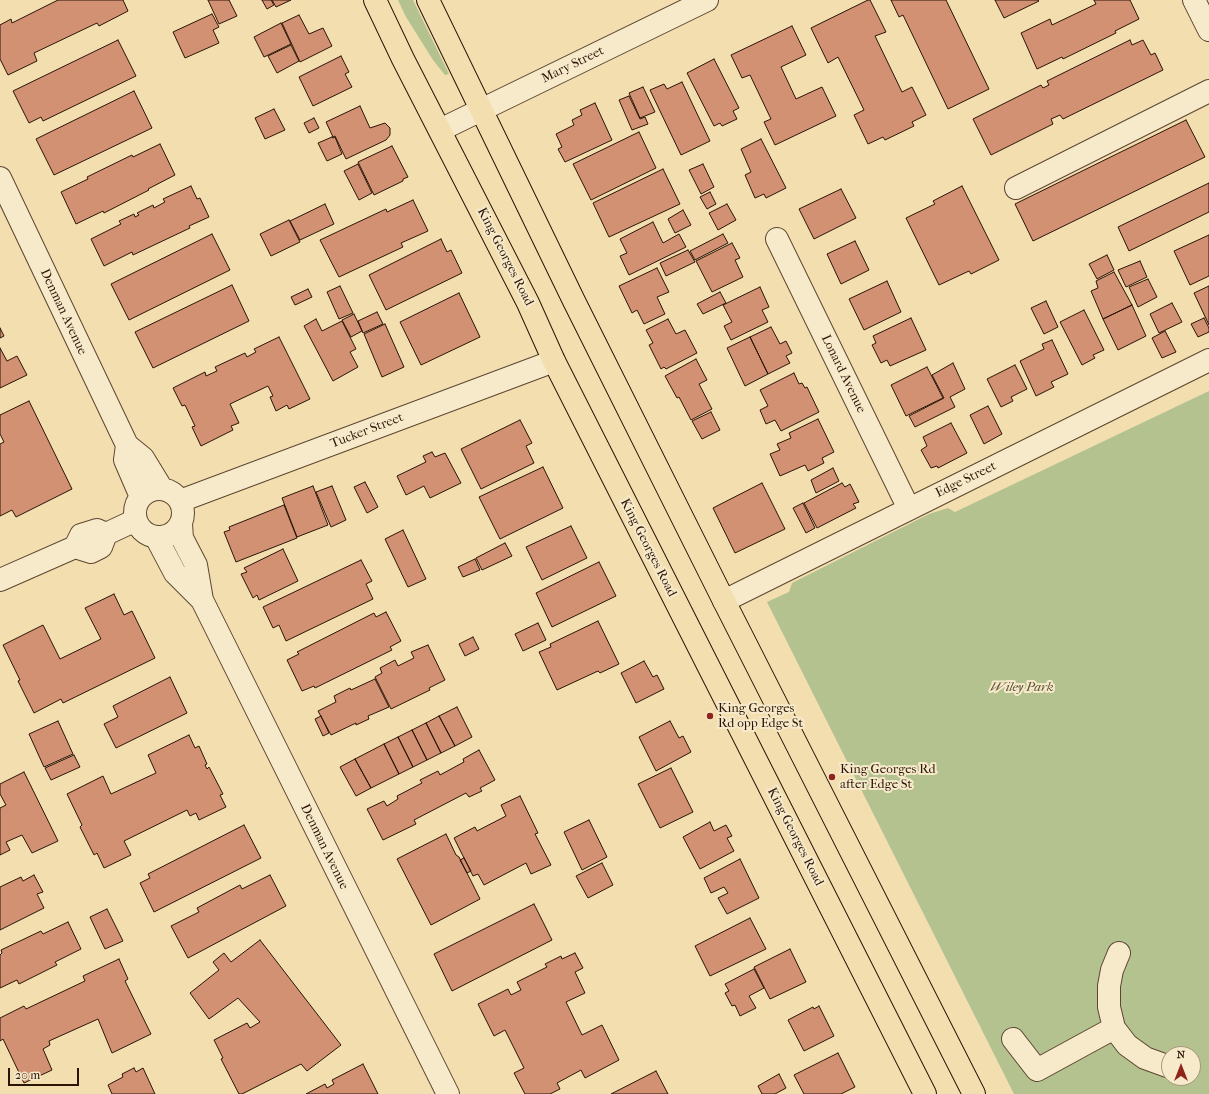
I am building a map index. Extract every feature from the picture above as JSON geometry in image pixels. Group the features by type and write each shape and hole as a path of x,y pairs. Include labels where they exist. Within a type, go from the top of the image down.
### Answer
{"highway":[{"name":"King Georges Road","path":"375,0 403,59 528,303 554,361 925,1094"},
{"path":"428,0 574,301 974,1094"}],"street":[{"name":"Mary Street","path":"440,130 706,0"},
{"path":"1198,1 1209,30"},
{"path":"1016,188 1209,91"},
{"name":"Denman Avenue","path":"0,178 127,445 143,458 162,489"},
{"name":"Lonard Avenue","path":"777,239 909,509"},
{"name":"Edge Street","path":"724,601 1209,360"},
{"name":"Tucker Street","path":"180,501 554,361"},
{"name":"Denman Avenue","path":"127,445 124,460 141,497"},
{"path":"154,489 162,489 176,495 183,508 184,516 181,524 176,530 164,537 156,537 144,532 136,520 135,512 136,504 141,497 154,489"},
{"path":"0,580 75,548 81,535 97,530 106,534 136,520"},
{"name":"Denman Avenue","path":"181,524 182,538 196,565 202,600 448,1094"},
{"name":"Denman Avenue","path":"156,537 175,573 202,600"},
{"path":"1119,953 1112,970 1109,986 1109,1007 1114,1028 1127,1045 1145,1058 1161,1064"},
{"path":"1013,1039 1037,1070 1114,1028"}],"green space":[{"path":"398,0 413,0 449,74 445,75 433,60 406,17"},
{"name":"Wiley Park","path":"1209,391 1209,1094 1014,1094 767,602 789,592 792,583 929,514 948,508 955,512"}],"building":[{"path":"58,0 123,0 128,11 99,26 97,23 34,53 37,61 8,75 0,59 0,25 11,19 12,23"},
{"path":"208,0 229,0 237,16 219,24"},
{"path":"262,0 271,0 274,5 267,9"},
{"path":"272,0 291,0 276,7"},
{"path":"870,0 886,32 875,36 902,92 912,87 926,115 912,122 914,126 885,140 883,137 868,144 854,115 864,110 838,57 828,63 811,28"},
{"path":"891,0 946,0 989,89 948,109 903,15 899,17"},
{"path":"995,0 1038,0 1039,1 1004,18"},
{"path":"1094,0 1130,0 1139,19 1115,31 1116,33 1063,59 1062,57 1037,69 1021,33 1050,19 1052,25 1096,4"},
{"path":"212,14 219,27 213,30 219,43 185,58 173,32"},
{"path":"299,15 309,34 323,28 332,46 300,62 282,23"},
{"path":"281,23 291,44 264,57 254,37"},
{"path":"792,26 806,55 781,67 796,99 822,87 836,116 775,145 764,122 771,119 750,75 742,78 731,55"},
{"path":"118,40 136,76 43,121 41,117 29,123 13,91"},
{"path":"1130,40 1132,45 1143,40 1151,55 1155,53 1163,70 1063,119 1060,115 1051,119 1053,124 991,155 973,119 1041,85 1043,88 1049,85 1047,81"},
{"path":"291,45 299,61 277,73 268,56"},
{"path":"341,56 349,72 345,74 352,87 313,106 299,77"},
{"path":"714,59 739,108 733,111 737,119 722,126 720,123 714,126 687,73"},
{"path":"682,82 710,141 681,155 650,90 664,84 667,89"},
{"path":"643,87 655,112 640,118 629,93"},
{"path":"134,91 152,128 54,175 36,139"},
{"path":"629,96 640,119 645,117 648,124 632,130 619,100"},
{"path":"595,103 612,140 565,162 558,149 562,147 556,134 574,125 572,120 582,115 580,110"},
{"path":"360,106 370,128 385,123 390,128 390,135 386,140 346,159 335,136 333,137 326,122"},
{"path":"274,109 285,130 265,139 255,118"},
{"path":"314,118 319,128 309,133 304,123"},
{"path":"1186,120 1205,157 1033,241 1015,204"},
{"path":"639,132 656,168 591,200 573,164"},
{"path":"335,137 342,154 327,161 318,143"},
{"path":"761,139 786,188 766,198 764,194 755,198 745,175 751,172 741,149"},
{"path":"160,144 175,175 104,213 103,211 76,224 61,192 88,179 87,177 132,155 133,157"},
{"path":"392,146 408,177 374,195 358,162"},
{"path":"358,164 372,193 359,200 344,171"},
{"path":"703,164 714,187 701,194 689,170"},
{"path":"663,169 680,204 609,237 593,203"},
{"path":"1209,183 1209,212 1129,251 1118,227"},
{"path":"191,186 197,199 200,198 209,217 189,226 190,228 133,255 132,252 104,266 91,239 121,224 119,221 134,214 135,217 139,215 137,213 153,205 154,208 165,202 163,199"},
{"path":"962,186 999,260 971,274 969,271 939,285 906,218 935,204 933,201"},
{"path":"841,189 856,218 814,239 799,209"},
{"path":"710,192 716,204 707,209 700,197"},
{"path":"413,200 428,231 401,243 403,247 339,277 320,240 386,209 387,212"},
{"path":"325,204 334,224 300,240 290,221"},
{"path":"727,204 736,220 718,230 709,213"},
{"path":"683,210 691,225 675,233 668,219"},
{"path":"289,220 300,242 271,256 260,234"},
{"path":"653,222 663,243 679,234 686,247 629,275 620,256 627,253 620,239"},
{"path":"212,234 230,270 129,320 111,284"},
{"path":"723,234 728,243 695,260 690,251"},
{"path":"1209,235 1209,276 1190,285 1174,251"},
{"path":"441,239 447,252 451,250 462,273 386,310 369,275"},
{"path":"855,241 869,270 841,284 827,254"},
{"path":"732,243 740,258 735,260 743,277 712,292 696,261"},
{"path":"688,250 695,262 666,276 660,263"},
{"path":"1107,255 1114,270 1097,279 1089,264"},
{"path":"1140,261 1147,277 1126,287 1118,270"},
{"path":"657,268 669,292 657,297 665,314 644,324 637,310 632,313 619,286"},
{"path":"1114,272 1132,305 1103,319 1091,291 1098,288 1096,281"},
{"path":"1148,279 1157,297 1138,307 1129,287"},
{"path":"887,281 901,312 864,330 849,299"},
{"path":"232,285 249,321 153,368 135,332"},
{"path":"340,286 353,313 339,319 327,292"},
{"path":"1209,286 1209,325 1194,293"},
{"path":"760,287 769,307 762,310 768,322 731,340 724,326 732,322 723,305"},
{"path":"308,289 312,297 295,305 291,297"},
{"path":"720,292 726,303 703,314 697,304"},
{"path":"459,293 480,337 421,365 400,322"},
{"path":"1046,301 1058,327 1044,334 1031,308"},
{"path":"1172,303 1182,322 1159,333 1150,314"},
{"path":"1132,305 1146,336 1118,350 1103,319"},
{"path":"1084,310 1104,350 1093,355 1095,358 1082,365 1060,322"},
{"path":"377,312 383,324 363,333 358,321"},
{"path":"354,314 362,331 351,337 342,320"},
{"path":"911,318 926,350 890,366 887,360 881,363 872,345 876,343 873,336"},
{"path":"1204,318 1209,328 1209,332 1198,337 1191,324"},
{"path":"316,319 322,331 342,321 356,349 350,352 358,367 333,381 304,326"},
{"path":"668,319 676,334 685,330 697,353 666,369 664,367 661,369 649,345 653,343 646,330"},
{"path":"385,324 404,367 382,377 364,334"},
{"path":"771,327 780,344 786,341 792,353 786,356 790,363 768,374 750,337"},
{"path":"0,328 4,336 0,338"},
{"path":"1165,331 1176,352 1162,358 1152,338"},
{"path":"279,337 310,399 289,409 287,405 276,411 270,397 273,396 268,386 230,404 239,423 231,426 233,430 201,446 192,427 195,426 185,405 182,406 173,388 205,372 206,376 217,371 215,367 245,353 247,357 256,352 254,349"},
{"path":"750,337 768,374 745,386 727,348"},
{"path":"1052,340 1068,374 1051,382 1054,387 1036,396 1020,361 1044,349 1042,344"},
{"path":"0,348 7,361 17,356 27,375 0,388"},
{"path":"696,359 707,380 699,384 712,409 691,420 679,397 677,398 665,376"},
{"path":"953,363 965,389 950,397 955,407 915,427 909,416 944,398 932,375"},
{"path":"1015,365 1027,389 1011,397 1013,401 1001,407 987,379"},
{"path":"927,367 943,398 906,416 891,385"},
{"path":"794,373 799,384 802,383 805,388 807,387 819,412 781,431 775,420 766,424 760,410 768,406 760,390"},
{"path":"29,401 72,489 16,517 12,510 0,516 0,444 4,442 0,434 0,415"},
{"path":"988,406 1002,434 984,444 970,415"},
{"path":"711,412 720,430 702,439 692,421"},
{"path":"818,419 834,452 822,458 824,463 808,471 805,465 780,476 770,454 780,450 777,444 791,438 789,433"},
{"path":"520,420 532,443 526,446 534,463 481,489 461,449"},
{"path":"951,423 967,453 938,468 937,466 931,468 921,450 927,446 923,437"},
{"path":"432,452 435,457 445,453 461,483 430,498 424,486 406,495 397,476 426,462 423,456"},
{"path":"543,467 563,508 500,539 479,497"},
{"path":"833,468 839,481 816,493 811,480"},
{"path":"365,482 378,507 367,513 354,487"},
{"path":"762,483 785,529 735,553 713,508"},
{"path":"842,483 845,487 850,484 859,502 853,504 856,508 817,528 804,503"},
{"path":"313,486 328,525 297,537 282,498"},
{"path":"332,486 346,520 331,527 316,492"},
{"path":"803,503 815,528 806,533 793,508"},
{"path":"284,505 297,538 236,562 224,532 230,530 229,527"},
{"path":"571,526 587,558 542,580 526,547"},
{"path":"403,530 426,579 408,587 385,539"},
{"path":"505,543 512,556 482,570 476,558"},
{"path":"283,549 298,581 259,600 257,595 253,598 241,574 247,572 244,568"},
{"path":"475,559 480,570 463,577 458,567"},
{"path":"361,560 372,581 366,584 373,599 286,641 279,625 273,628 263,607"},
{"path":"599,562 616,596 552,627 536,593"},
{"path":"114,594 124,615 132,611 155,658 63,703 61,699 34,713 18,681 20,680 3,645 43,625 60,659 101,639 85,608"},
{"path":"386,612 401,641 390,647 392,650 315,688 314,686 302,691 287,660 299,654 297,652 374,613 376,617"},
{"path":"598,621 619,664 600,673 598,671 557,690 539,652 551,647 550,644"},
{"path":"538,623 546,640 523,651 515,634"},
{"path":"473,637 479,649 465,656 459,644"},
{"path":"428,645 445,680 429,688 430,690 391,709 375,677 382,673 380,668 395,660 398,666 414,658 411,652"},
{"path":"644,661 653,677 657,675 664,689 636,703 621,673"},
{"path":"170,677 187,713 116,748 104,724 118,717 113,706"},
{"path":"375,679 389,707 368,716 369,719 356,725 356,723 331,735 318,711 336,702 334,696 350,688 351,690"},
{"path":"457,707 472,737 455,746 439,716"},
{"path":"321,716 329,733 323,736 315,719"},
{"path":"439,716 455,746 441,753 426,723"},
{"path":"58,721 73,754 44,767 29,734"},
{"path":"670,721 679,738 683,736 691,752 656,771 639,737"},
{"path":"426,723 441,753 427,760 412,730"},
{"path":"412,730 427,760 413,767 398,737"},
{"path":"189,735 195,748 199,746 207,764 205,765 207,769 209,767 223,794 220,795 226,807 199,820 196,813 190,816 187,810 124,841 131,855 104,868 97,853 94,855 80,827 82,825 67,794 103,776 111,794 156,773 148,755"},
{"path":"398,737 413,767 399,774 384,744"},
{"path":"384,744 399,774 371,788 355,759"},
{"path":"479,750 495,780 480,788 482,791 469,797 466,793 414,820 416,824 383,840 367,809 384,801 387,806 398,799 397,796 422,783 420,780 438,771 440,775 464,762 463,759"},
{"path":"74,755 80,767 51,780 45,768"},
{"path":"355,759 371,788 356,796 340,767"},
{"path":"671,768 693,812 660,828 638,784"},
{"path":"24,772 58,841 32,853 22,835 6,842 10,850 0,855 0,808 6,805 0,794 0,784"},
{"path":"520,796 538,833 535,834 551,865 531,874 526,863 484,885 478,874 473,876 454,838 475,827 477,831 506,816 501,805"},
{"path":"589,820 607,857 582,870 564,832"},
{"path":"710,822 714,831 726,825 732,836 727,838 734,851 700,869 683,837"},
{"path":"244,825 261,858 154,912 140,883 150,878 148,874"},
{"path":"446,834 480,899 431,925 397,859"},
{"path":"464,858 471,871 467,873 460,860"},
{"path":"740,859 759,898 727,914 718,898 728,893 724,887 711,893 704,878"},
{"path":"602,863 613,885 588,898 576,876"},
{"path":"34,875 43,892 37,894 44,908 0,930 0,887 21,877 23,881"},
{"path":"270,875 286,906 188,958 171,926 199,912 197,908 240,885 242,889"},
{"path":"534,904 552,940 452,991 434,954"},
{"path":"107,909 123,941 105,949 90,917"},
{"path":"750,918 766,949 710,976 695,946"},
{"path":"68,922 81,949 55,962 57,965 19,984 17,980 0,988 1,950 41,931 43,934"},
{"path":"260,940 341,1045 307,1071 301,1064 242,1094 239,1094 221,1059 223,1058 214,1040 247,1023 250,1028 260,1022 238,998 209,1019 190,993 219,970 213,962 224,953 231,962"},
{"path":"790,949 806,982 770,999 754,967"},
{"path":"575,953 583,968 575,972 585,993 566,1002 582,1035 602,1025 619,1060 585,1078 581,1070 557,1083 560,1089 550,1094 525,1094 514,1073 524,1068 505,1030 494,1036 478,1004 508,989 511,995 521,990 517,982 547,967 545,964 561,956 562,959"},
{"path":"119,959 128,979 125,981 151,1034 112,1053 98,1019 49,1041 50,1045 43,1049 52,1070 24,1083 3,1039 0,1041 0,1018 24,1006 26,1009 85,981 83,976"},
{"path":"754,969 764,988 749,996 756,1008 740,1016 735,1005 732,1006 725,993 729,991 725,984"},
{"path":"819,1006 834,1036 804,1051 788,1020 813,1007 814,1009"},
{"path":"838,1053 855,1087 841,1094 804,1094 794,1075"},
{"path":"363,1064 378,1094 306,1094 325,1084 327,1088 334,1084 332,1080"},
{"path":"134,1068 136,1072 143,1068 155,1094 112,1094 108,1085 123,1077 122,1074"},
{"path":"656,1071 668,1094 611,1094"},
{"path":"779,1074 786,1088 775,1094 762,1094 758,1086"}],"place":[{"name":"King Georges Rd opp Edge St","path":"710,716"},
{"name":"King Georges Rd after Edge St","path":"832,777"}]}
